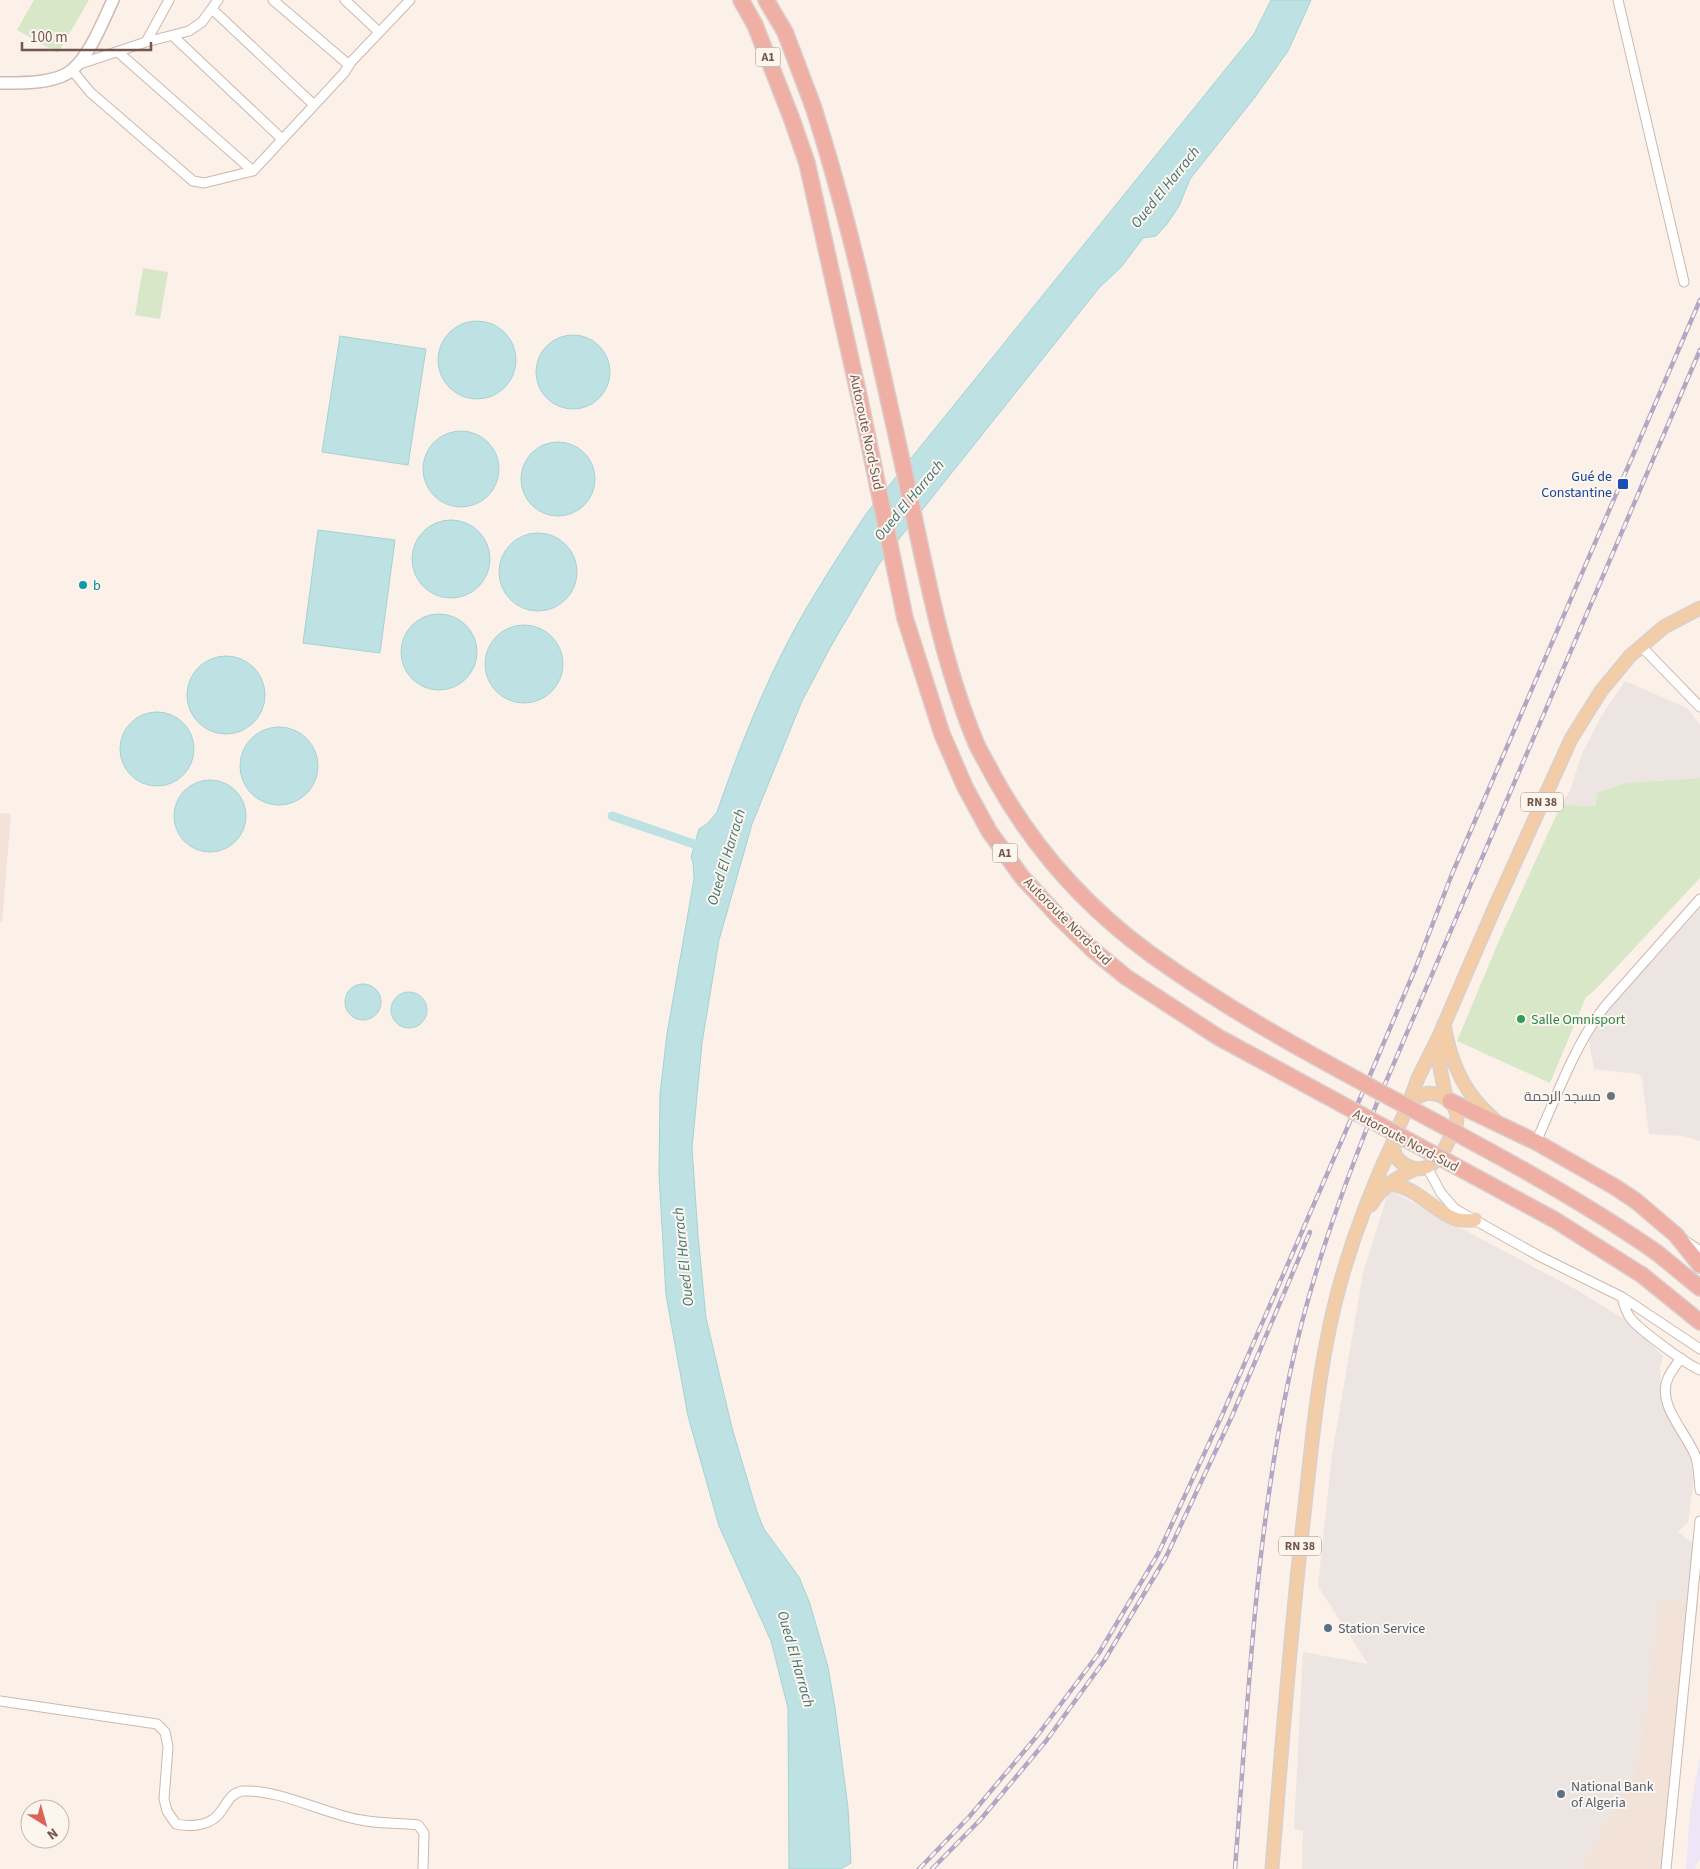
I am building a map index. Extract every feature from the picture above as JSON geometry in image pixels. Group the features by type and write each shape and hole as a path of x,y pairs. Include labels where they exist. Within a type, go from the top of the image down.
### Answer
{"highway":[{"name":"Autoroute Nord-Sud","path":"741,0 755,25 791,116 807,163 861,405 905,618 942,734 964,787 990,831 1022,877 1093,950 1172,1008 1285,1074 1555,1220 1642,1275 1700,1322"},
{"name":"Autoroute Nord-Sud","path":"766,0 785,32 828,152 865,300 934,607 953,680 977,746 1023,825 1068,881 1104,916 1149,953 1228,1005 1320,1059 1477,1143 1565,1193 1656,1252 1700,1288"},
{"path":"1448,1099 1536,1142 1615,1187 1676,1235 1700,1265"}],"main road":[{"name":"RN 38","path":"1407,1108 1418,1078 1571,739 1601,691 1641,646 1664,628 1700,608"},
{"path":"1444,1022 1448,1047 1462,1082 1480,1106 1502,1125"},
{"name":"RN 38","path":"1438,1036 1440,1068 1448,1099"},
{"path":"1428,1093 1437,1094 1448,1099 1457,1115 1454,1130 1440,1157 1436,1162 1421,1168 1404,1164 1399,1160 1394,1147 1394,1140 1407,1108 1412,1101 1428,1093"},
{"name":"RN 38","path":"1272,1869 1298,1569 1318,1394 1326,1342 1335,1302 1358,1227 1376,1177 1394,1140"},
{"name":"RN 38","path":"1358,1227 1377,1196 1387,1184 1421,1168"},
{"path":"1387,1184 1394,1184 1408,1189 1454,1218 1475,1220"}],"street":[{"path":"75,68 90,46 113,0"},
{"path":"146,42 169,0"},
{"path":"0,83 57,78 75,68 146,42 181,34 196,27 208,16 218,0"},
{"path":"273,0 348,66"},
{"path":"345,0 379,32"},
{"path":"75,68 90,92 193,182 204,183 253,171 410,0"},
{"path":"1618,0 1684,282"},
{"path":"212,9 314,105"},
{"path":"173,36 282,139"},
{"path":"118,52 253,171"},
{"path":"1641,646 1700,707"},
{"path":"1536,1142 1582,1041 1593,1022 1606,1004 1700,898"},
{"path":"1421,1168 1450,1205 1540,1256 1622,1297 1700,1349"},
{"path":"1676,1235 1700,1251"},
{"path":"1622,1297 1628,1314 1635,1323 1700,1370"},
{"path":"1681,1358 1668,1378 1665,1388 1666,1397 1669,1408 1696,1457 1700,1490"},
{"path":"1666,1869 1700,1521"},
{"path":"0,1701 157,1724 165,1732 168,1747 164,1799 167,1811 176,1824 188,1826 201,1824 216,1817 227,1801 240,1791 259,1791 361,1820 418,1825 424,1833 423,1869"}],"shaded area":[{"path":"1625,681 1687,708 1700,725 1700,778 1627,783 1597,806 1561,805 1570,791 1581,756 1600,718"},
{"path":"0,813 11,814 2,922 0,922"},
{"path":"1700,908 1700,1141 1683,1136 1649,1134 1642,1078 1638,1074 1594,1069 1589,1041 1602,1017"},
{"path":"1389,1190 1577,1290 1627,1321 1663,1356 1660,1368 1661,1394 1667,1415 1688,1446 1694,1479 1688,1522 1678,1532 1693,1543 1698,1605 1660,1599 1642,1738 1634,1775 1580,1869 1302,1869 1303,1831 1294,1829 1303,1652 1368,1664 1318,1586 1332,1455 1363,1273"},
{"path":"1660,1598 1698,1605 1662,1869 1580,1869 1634,1775 1642,1738"},
{"path":"1700,1756 1700,1858 1695,1869 1686,1869 1690,1812"}],"green space":[{"path":"34,0 89,0 58,53 17,30"},
{"path":"143,268 168,272 160,319 135,315"},
{"path":"1700,778 1700,878 1595,990 1586,997 1550,1083 1457,1041 1498,943 1561,805 1596,806 1597,793 1627,783"}],"water":[{"name":"Oued El Harrach","path":"1271,0 1311,0 1288,51 1255,97 1190,179 1179,206 1167,224 1156,236 1143,238 1122,266 1099,288 879,564 831,646 802,701 752,824 719,940 702,1043 692,1148 706,1318 732,1428 757,1512 764,1529 799,1577 810,1604 828,1667 848,1808 851,1863 841,1869 789,1869 788,1708 771,1641 719,1526 688,1416 666,1295 659,1175 660,1094 667,1034 694,879 691,857 699,829 708,823 717,812 748,728 772,673 821,584 866,514 1254,34"},
{"path":"477,321 492,324 504,333 513,345 516,360 513,375 504,387 492,396 477,399 462,396 450,387 441,375 438,360 441,345 450,333 462,324"},
{"path":"566,335 580,335 594,341 604,351 610,365 608,386 594,403 580,409 566,409 552,403 542,393 536,379 536,365 542,351 552,341"},
{"path":"340,336 426,349 408,465 322,452"},
{"path":"461,431 476,434 488,442 496,454 499,469 496,484 488,496 476,504 461,507 446,504 434,496 426,484 423,469 426,454 434,442 446,434"},
{"path":"558,442 579,448 589,458 595,479 589,500 579,510 558,516 537,510 527,500 521,479 527,458 537,448"},
{"path":"451,520 466,523 479,531 487,544 490,559 487,574 479,587 466,595 451,598 436,595 423,587 415,574 412,559 415,544 423,531 436,523"},
{"path":"318,530 395,540 380,653 303,643"},
{"path":"538,533 553,536 570,550 574,557 577,572 574,587 560,604 553,608 538,611 523,608 506,594 502,587 499,572 502,557 516,540 523,536"},
{"path":"432,614 446,614 460,620 471,631 475,637 477,652 475,667 466,679 454,688 432,690 418,684 407,673 401,659 401,645 407,631 418,620"},
{"path":"524,625 539,628 552,636 560,649 563,664 560,679 552,692 539,700 524,703 509,700 496,692 488,679 485,664 488,649 496,636 509,628"},
{"path":"226,656 241,659 258,673 262,680 265,695 262,710 248,727 241,731 226,734 211,731 194,717 190,710 187,695 190,680 204,663 211,659"},
{"path":"157,712 171,715 183,723 191,735 194,749 191,763 183,775 171,783 157,786 143,783 131,775 123,763 120,749 123,735 131,723 143,715"},
{"path":"279,727 294,730 307,738 315,751 318,766 315,781 307,794 294,802 279,805 264,802 251,794 243,781 240,766 243,751 251,738 264,730"},
{"path":"217,780 236,790 244,802 246,816 244,830 236,842 224,850 203,852 184,842 176,830 174,809 184,790 196,782"},
{"path":"363,984 370,985 376,989 380,995 380,1009 376,1015 370,1019 363,1020 356,1019 350,1015 346,1009 345,1002 346,995 350,989 356,985"},
{"path":"409,992 422,997 427,1010 422,1023 409,1028 396,1023 391,1010 396,997"}],"waterway":[{"path":"612,816 694,844"}],"railway":[{"path":"919,1869 969,1817 1037,1736 1099,1653 1158,1554 1223,1413 1368,1080 1416,967 1452,874 1700,300"},
{"path":"1235,1869 1254,1620 1268,1496 1290,1373 1317,1268 1340,1199 1379,1098 1700,350"},
{"path":"932,1869 981,1819 1046,1741 1104,1661 1166,1557 1232,1416 1310,1232"}],"place":[{"name":"Gué de Constantine","path":"1623,484"},
{"name":"b","path":"83,585"},
{"name":"Salle Omnisport","path":"1521,1019"},
{"name":"مسجد الرحمة","path":"1611,1096"},
{"name":"Station Service","path":"1328,1628"},
{"name":"National Bank of Algeria","path":"1561,1794"}]}
